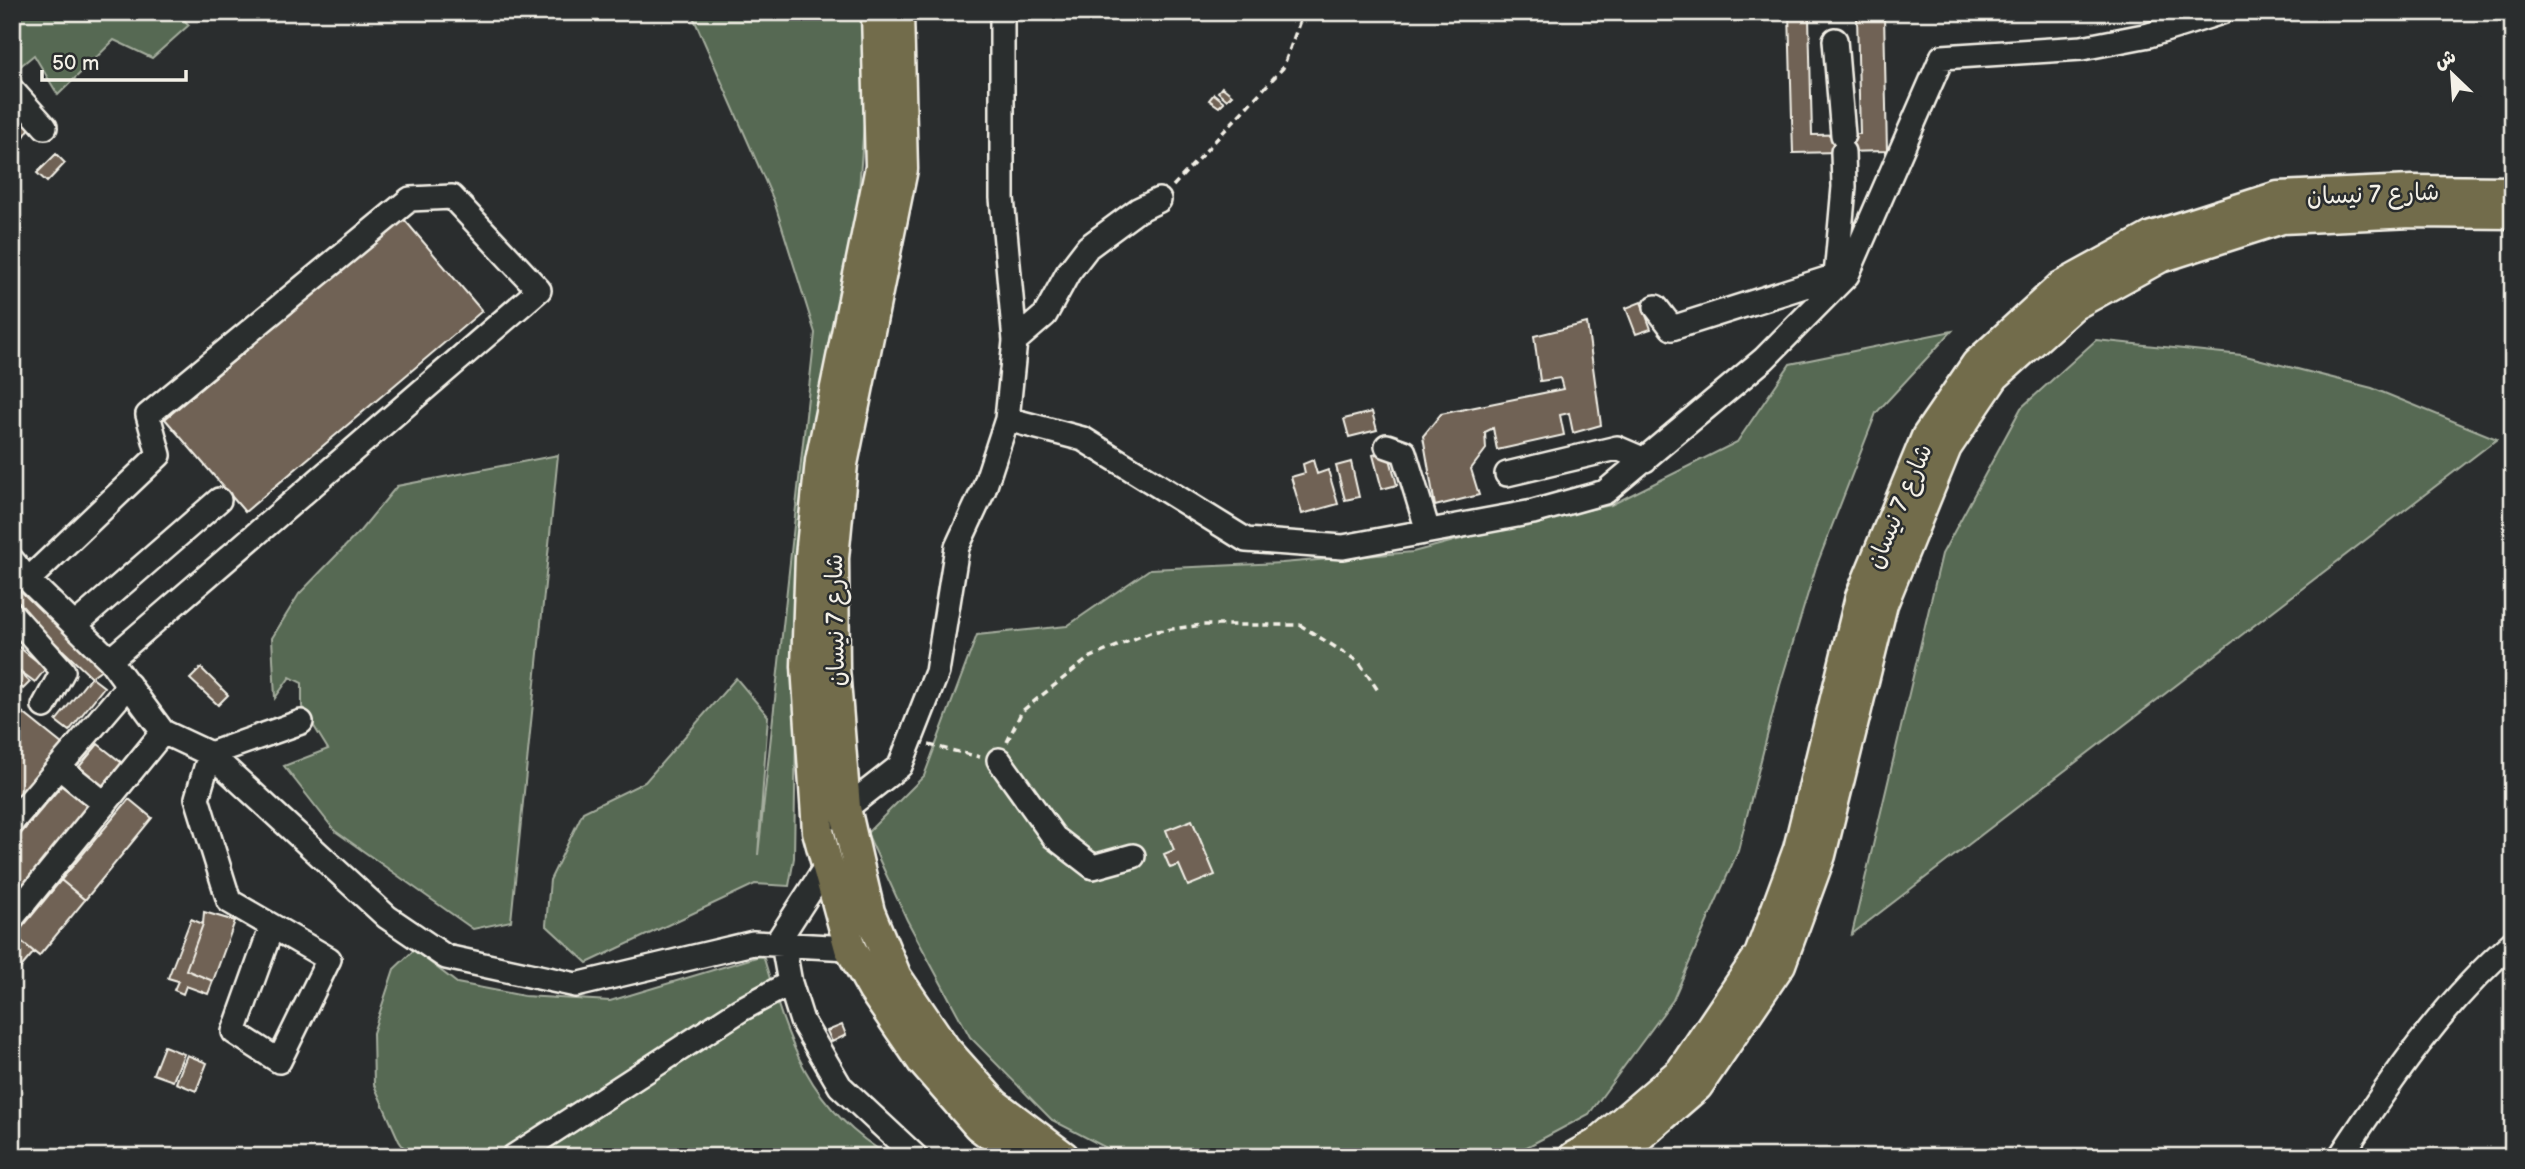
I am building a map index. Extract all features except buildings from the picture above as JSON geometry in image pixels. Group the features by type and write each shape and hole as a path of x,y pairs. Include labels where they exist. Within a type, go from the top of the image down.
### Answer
{"main road":[{"name":"شارع 7 نيسان","path":"877,12 881,167 821,461 811,556 807,666 818,831 850,948 873,989 923,1062 978,1125 1020,1157"},
{"name":"شارع 7 نيسان","path":"898,12 902,169 842,464 832,558 834,668 845,808 869,912 896,976 945,1049 994,1104 1065,1157"},
{"name":"شارع 7 نيسان","path":"1574,1157 1597,1144 1681,1072 1760,955 1799,849 1861,597 1927,437 1977,364 2061,287 2152,237 2278,197 2412,191 2513,192"},
{"name":"شارع 7 نيسان","path":"1615,1157 1697,1086 1780,964 1820,855 1882,604 1946,447 1994,376 2073,305 2160,257 2282,218 2412,212 2513,213"}],"street":[{"path":"818,831 900,766 937,672 957,547 984,489 1007,419 1015,341 1002,198 1002,12"},
{"path":"1657,307 1672,328 1836,281 1847,275 1942,57 2082,48 2149,35 2222,12"},
{"path":"1007,419 1083,439 1246,540 1343,547 1417,536 1429,531 1533,512 1605,492 1764,359 1836,281 1844,187 1835,40"},
{"path":"12,90 45,127"},
{"path":"110,660 539,290 452,197 410,199 148,415 159,455 17,567 110,660 163,732 210,754 387,917 446,957 576,985 753,943 850,948"},
{"path":"1015,341 1045,315 1068,273 1088,247 1138,210 1159,200"},
{"path":"1387,446 1404,452 1429,531"},
{"path":"1507,474 1617,448 1645,460"},
{"path":"75,625 219,500"},
{"path":"12,614 63,671 44,706"},
{"path":"12,822 129,685"},
{"path":"210,754 301,722"},
{"path":"12,918 163,732"},
{"path":"210,754 197,798 229,901 329,959 279,1061 234,1032 272,926"},
{"path":"999,760 1054,837 1093,867 1133,856"},
{"path":"59,766 105,804"},
{"path":"827,865 780,944 790,983 802,1021 840,1086 916,1157"},
{"path":"2340,1157 2428,1030 2487,964 2513,942"},
{"path":"513,1157 740,1010 790,983"}],"path":[{"path":"1159,200 1283,68 1303,12"},
{"path":"911,740 999,760 1022,711 1089,658 1150,632 1202,625 1300,625 1359,662 1379,692"}],"green space":[{"path":"12,12 176,12 189,25 152,58 114,40 58,95 34,55 12,73"},
{"path":"691,12 864,12 870,43 850,310 816,510 796,726 794,858 789,886 755,884 587,963 546,925 550,880 583,812 645,782 736,678 768,716 758,855 815,333 774,201"},
{"path":"1952,331 1876,413 1816,567 1780,685 1738,851 1673,1000 1589,1114 1508,1157 1124,1157 1052,1120 970,1037 907,920 867,833 924,776 977,635 1067,626 1150,569 1282,563 1413,552 1517,524 1611,505 1737,442 1790,364"},
{"path":"2096,340 2242,355 2372,388 2497,439 1852,934 1942,554 2021,408"},
{"path":"558,455 511,921 473,929 335,831 284,766 328,749 302,707 302,683 290,677 275,698 272,638 299,594 360,531 397,486"},
{"path":"414,950 457,983 524,996 610,1001 763,955 782,1016 805,1070 839,1117 891,1157 410,1157 399,1141 374,1085 373,1033 394,969"}]}
